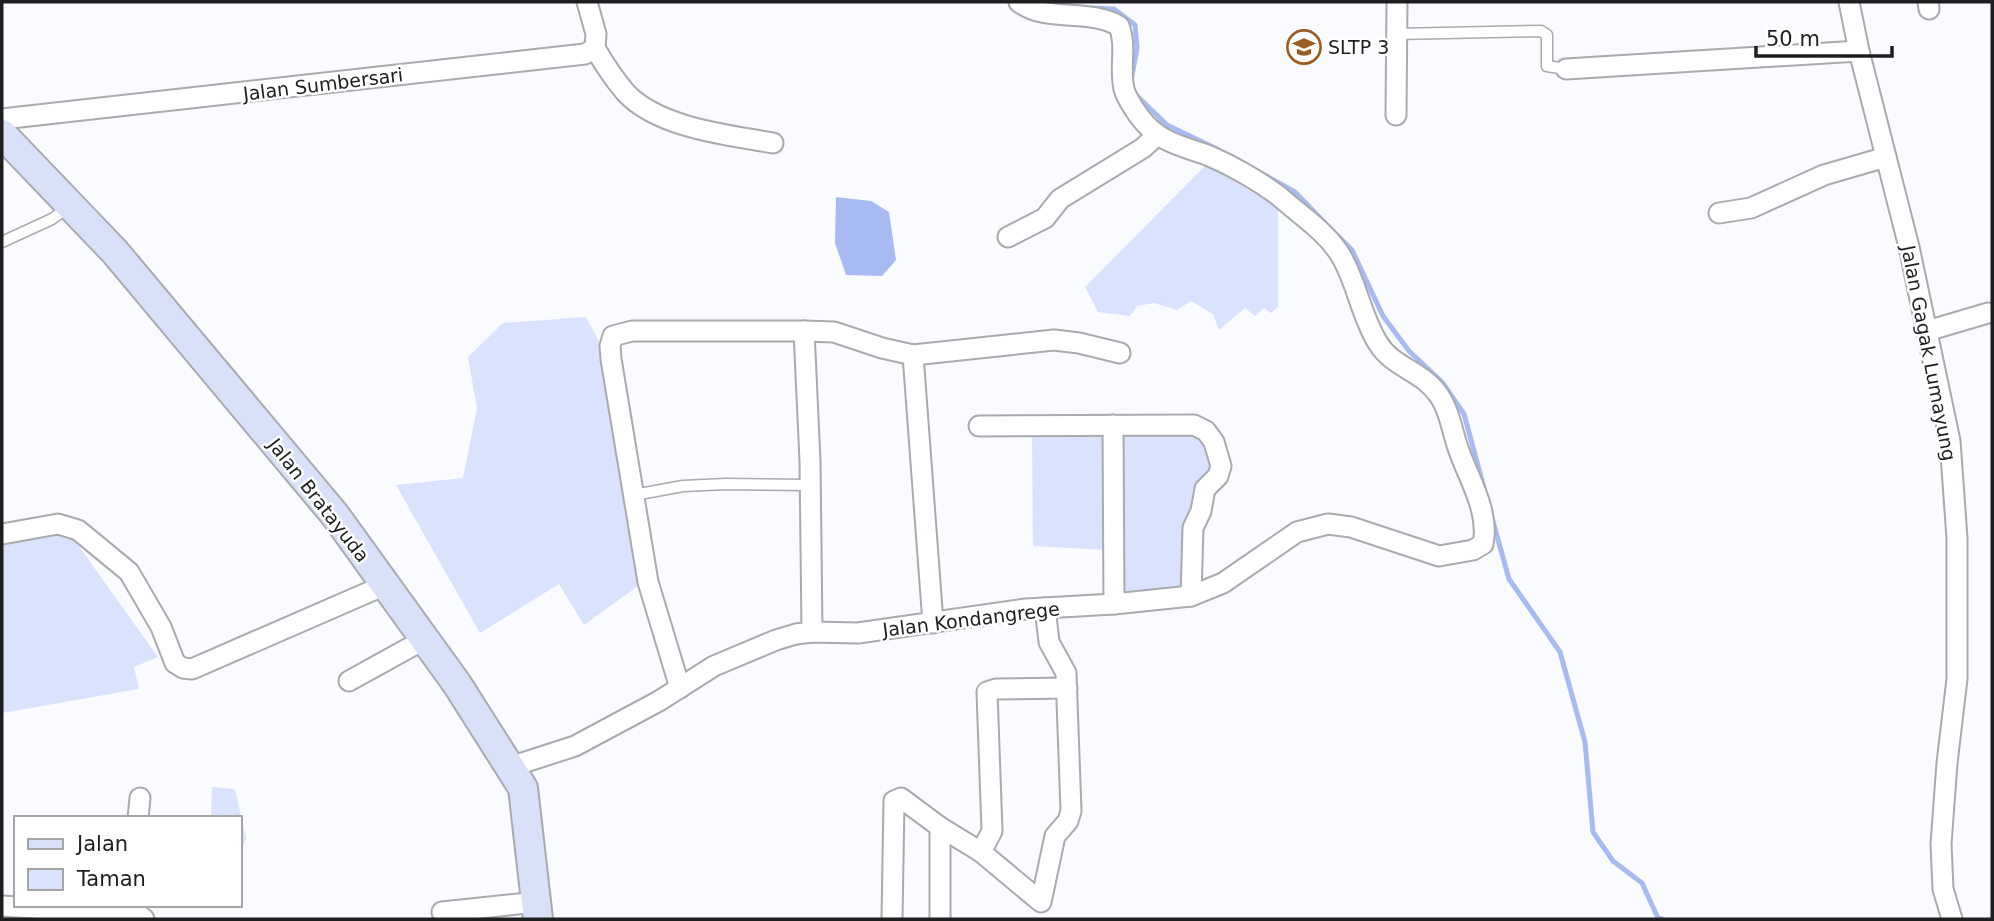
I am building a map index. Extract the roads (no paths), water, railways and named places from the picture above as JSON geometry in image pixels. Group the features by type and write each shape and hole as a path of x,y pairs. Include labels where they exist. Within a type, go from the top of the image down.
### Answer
{"street":[{"path":"587,2 596,34 595,48 628,94 662,117 722,134 773,143"},
{"path":"1008,237 1045,218 1060,199 1143,148 1157,135 1138,115 1124,90 1123,36 1119,26 1110,20 1063,15 1025,6 1019,2"},
{"path":"1396,115 1397,2"},
{"name":"Jalan Gagak Lumayung","path":"1849,2 1909,247 1950,441 1958,538 1958,679 1947,763 1941,844 1943,889 1952,919"},
{"name":"Jalan Sumbersari","path":"2,119 585,54 595,48"},
{"path":"1566,69 1859,51"},
{"name":"Jalan Bratayuda","path":"2,134 116,252 326,505 457,684 523,788 537,911"},
{"name":"Jalan Kondangrege","path":"510,767 575,746 618,724 714,666 776,640 812,632 858,632 1045,608 1191,596 1223,583 1297,532 1328,524 1351,527 1438,556 1478,548 1483,544 1484,531 1475,488 1438,394 1421,376 1388,357 1378,343 1349,272 1327,238 1279,197 1245,174 1157,135"},
{"path":"1719,213 1751,208 1824,174 1886,157"},
{"path":"1927,331 1988,313"},
{"path":"680,688 648,582 611,359 610,346 613,336 632,331 834,332 913,355 1054,340 1121,353"},
{"path":"804,331 812,632"},
{"path":"913,355 933,624"},
{"path":"1113,425 1114,604"},
{"path":"979,426 1194,425 1206,430 1214,442 1221,467 1219,475 1205,489 1201,511 1193,528 1191,596"},
{"path":"2,534 58,524 78,530 129,572 161,627 176,663 183,668 192,669 385,584"},
{"path":"892,919 894,801 901,798 940,827 981,852 1041,902 1055,836 1068,821 1071,811 1066,673 1049,642 1045,608"},
{"path":"349,681 425,639"},
{"path":"981,852 992,831 987,692 996,689 1067,688"},
{"path":"940,827 940,919"},
{"path":"22,907 141,913"},
{"path":"442,912 537,911"}],"lane":[{"path":"1397,33 1541,31 1546,35 1547,66 1566,69"},
{"path":"2,242 52,219 71,206"},
{"path":"634,495 683,486 810,485"}],"water":[{"path":"836,197 871,201 889,212 896,260 882,276 846,275 835,243"}],"waterway":[{"path":"1043,2 1078,7"},
{"path":"1091,8 1114,9 1135,25 1137,48 1131,81"},
{"path":"1136,95 1167,125 1217,149"},
{"path":"1259,172 1295,192 1325,223"},
{"path":"1337,235 1352,250 1383,316 1409,351 1442,382 1464,414 1484,488"},
{"path":"1492,518 1509,579 1560,652 1585,742 1593,832 1613,861 1642,883 1658,918 1662,919"}],"place":[{"name":"SLTP 3","path":"1304,47"}]}
